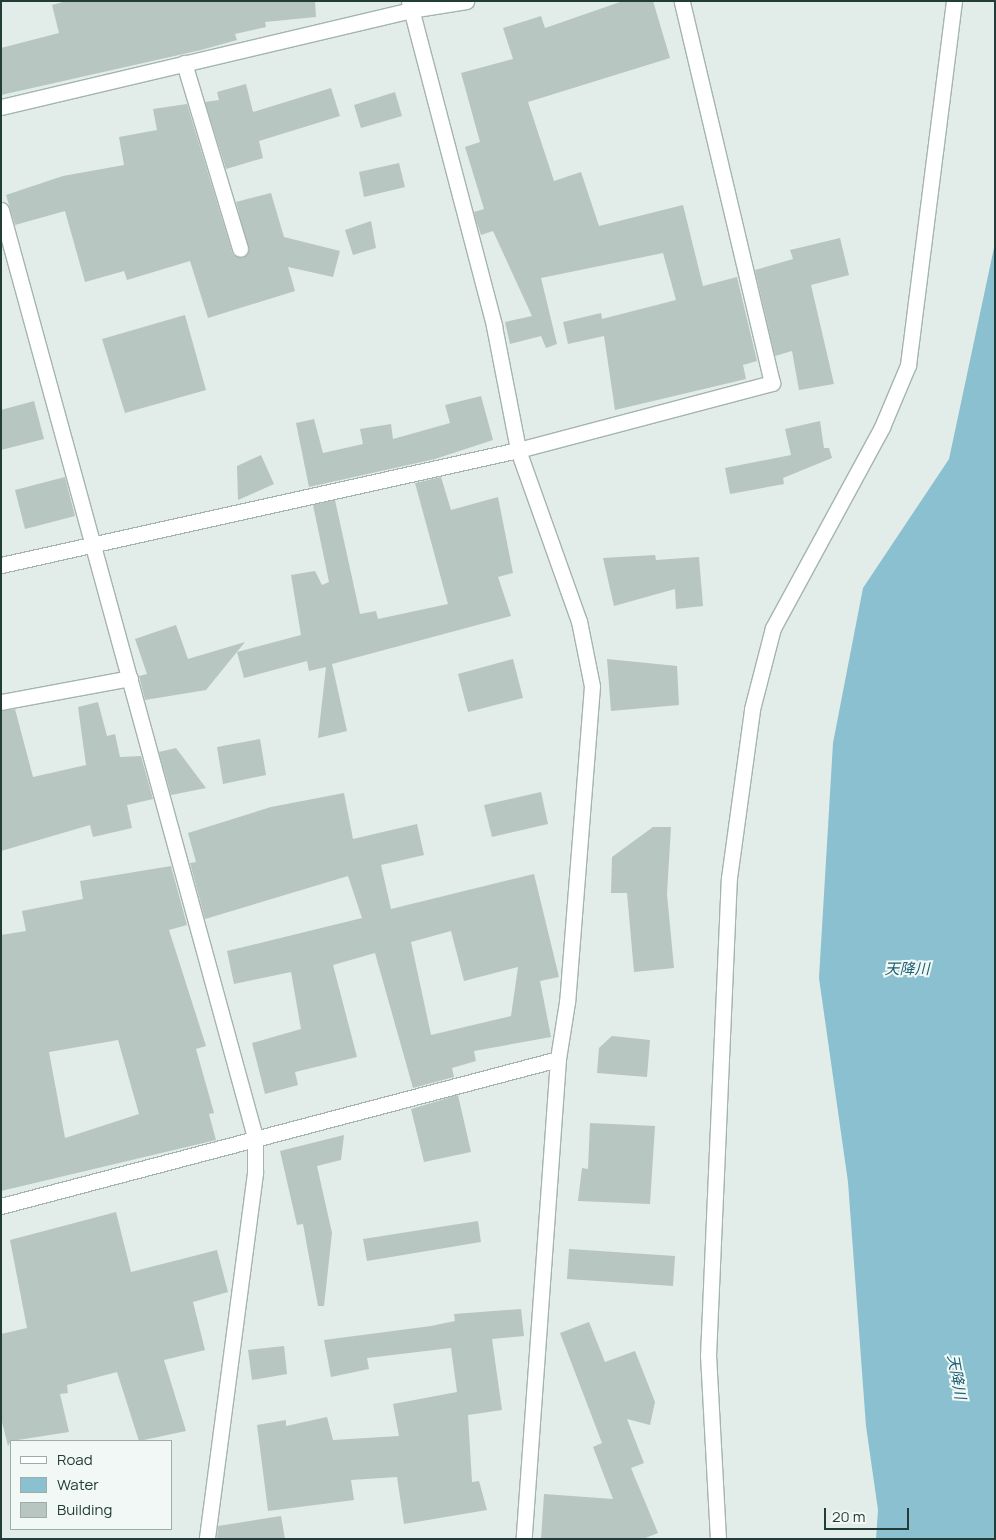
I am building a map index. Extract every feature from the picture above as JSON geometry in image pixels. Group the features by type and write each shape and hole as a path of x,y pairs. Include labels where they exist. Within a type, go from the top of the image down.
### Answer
{"street":[{"path":"1,107 410,6 466,1"},
{"path":"1,565 94,546 518,450 772,383 682,1"},
{"path":"718,1539 708,1346 729,878 752,709 773,628 882,427 908,365 954,1"},
{"path":"410,6 494,326 518,450 579,621 592,686 567,1002 558,1059 524,1539"},
{"path":"184,63 240,249"},
{"path":"1,210 255,1137 255,1174 207,1539"},
{"path":"1,702 130,678"},
{"path":"1,1206 255,1137 558,1059"}],"water":[{"name":"天降川","path":"995,243 995,1539 876,1539 878,1510 866,1426 848,1182 819,978 833,743 863,588 949,459"}],"building":[{"path":"67,1 315,1 316,17 265,22 266,27 235,34 237,40 201,50 1,95 1,48 59,33 52,5"},
{"path":"623,1 653,1 670,58 528,102 554,181 581,172 599,226 683,205 703,286 737,277 757,361 743,365 746,379 615,410 604,336 568,344 563,322 601,313 602,319 676,300 663,253 541,278 557,344 546,348 541,336 510,344 505,322 532,316 493,231 481,235 476,220 474,212 484,209 465,147 480,142 461,73 513,59 503,28 541,16 545,28"},
{"path":"246,84 253,112 331,88 340,116 259,141 263,158 226,169 205,102 219,100 217,92"},
{"path":"395,92 402,116 361,128 354,105"},
{"path":"187,104 233,255 243,258 249,251 236,202 271,193 284,237 340,251 333,277 288,267 295,291 208,318 190,261 127,280 124,271 85,282 65,211 15,225 6,195 63,176 124,165 119,137 157,130 153,109"},
{"path":"399,163 405,187 364,197 359,172"},
{"path":"371,221 376,248 353,255 345,230"},
{"path":"840,238 849,275 811,285 834,384 799,390 792,351 775,356 755,270 793,259 790,250"},
{"path":"185,315 206,390 125,413 102,339"},
{"path":"481,396 493,440 435,459 309,487 296,423 314,419 323,453 363,444 360,429 391,424 393,439 450,423 445,405"},
{"path":"34,401 44,439 1,450 1,410"},
{"path":"820,421 824,448 829,448 832,458 783,478 784,484 730,494 725,468 791,455 785,429"},
{"path":"261,455 274,484 238,500 237,466"},
{"path":"65,477 75,516 25,529 15,490"},
{"path":"441,477 451,510 498,497 513,573 498,577 511,616 332,664 347,731 318,738 326,667 309,671 307,661 244,678 237,652 301,635 291,575 315,571 322,585 329,582 313,505 335,500 360,614 376,611 378,619 448,604 415,483"},
{"path":"655,555 656,560 699,557 703,606 676,609 675,589 614,606 603,558"},
{"path":"176,625 188,659 245,642 206,690 145,700 139,676 147,674 135,639"},
{"path":"513,659 523,698 468,712 458,674"},
{"path":"607,659 677,666 679,705 611,711"},
{"path":"98,702 107,736 115,734 120,757 141,756 153,799 127,805 132,828 93,837 90,825 1,851 1,711 15,709 33,777 86,765 78,707"},
{"path":"260,739 266,775 223,784 217,747"},
{"path":"176,748 206,788 171,795 159,752"},
{"path":"541,792 548,824 492,837 484,805"},
{"path":"344,793 353,839 417,824 424,855 381,865 391,909 534,874 559,977 540,981 551,1037 474,1051 476,1061 452,1068 454,1077 413,1088 375,953 333,965 357,1057 295,1072 298,1085 265,1094 252,1043 301,1029 291,972 234,984 227,951 362,918 348,876 205,919 190,863 196,862 188,833 271,807","holes":["451,931 464,981 518,967 511,1016 431,1035 411,942"]},
{"path":"653,827 671,827 667,894 674,968 634,972 627,893 611,893 612,857"},
{"path":"171,866 187,925 169,930 206,1046 196,1049 214,1113 209,1114 216,1140 1,1191 1,935 26,931 22,911 83,899 80,881","holes":["118,1040 139,1114 65,1138 49,1052"]},
{"path":"612,1036 650,1040 647,1077 597,1073 599,1048"},
{"path":"458,1095 471,1152 424,1162 411,1109"},
{"path":"590,1123 655,1126 650,1204 578,1201 582,1168 588,1169"},
{"path":"344,1135 341,1160 317,1166 332,1233 324,1306 318,1306 303,1224 297,1225 280,1151"},
{"path":"116,1212 131,1272 217,1250 228,1292 193,1302 205,1350 164,1360 186,1431 139,1440 117,1372 67,1385 68,1393 60,1394 69,1432 10,1440 8,1446 1,1418 1,1334 27,1328 10,1240"},
{"path":"478,1221 481,1242 367,1261 363,1239"},
{"path":"569,1249 675,1256 673,1286 567,1279"},
{"path":"521,1309 524,1336 492,1339 502,1410 468,1415 472,1482 479,1481 487,1510 404,1524 397,1477 351,1480 354,1500 268,1511 257,1425 286,1420 286,1426 327,1417 333,1440 399,1436 393,1404 457,1392 451,1348 367,1358 369,1369 331,1377 324,1340 431,1326 455,1321 454,1314"},
{"path":"589,1322 605,1362 635,1351 655,1402 650,1425 627,1419 644,1463 631,1468 658,1533 643,1539 541,1539 544,1494 613,1499 593,1447 602,1443 560,1333"},
{"path":"284,1346 287,1374 252,1380 248,1350"},
{"path":"281,1516 285,1539 217,1539 218,1526"}]}
